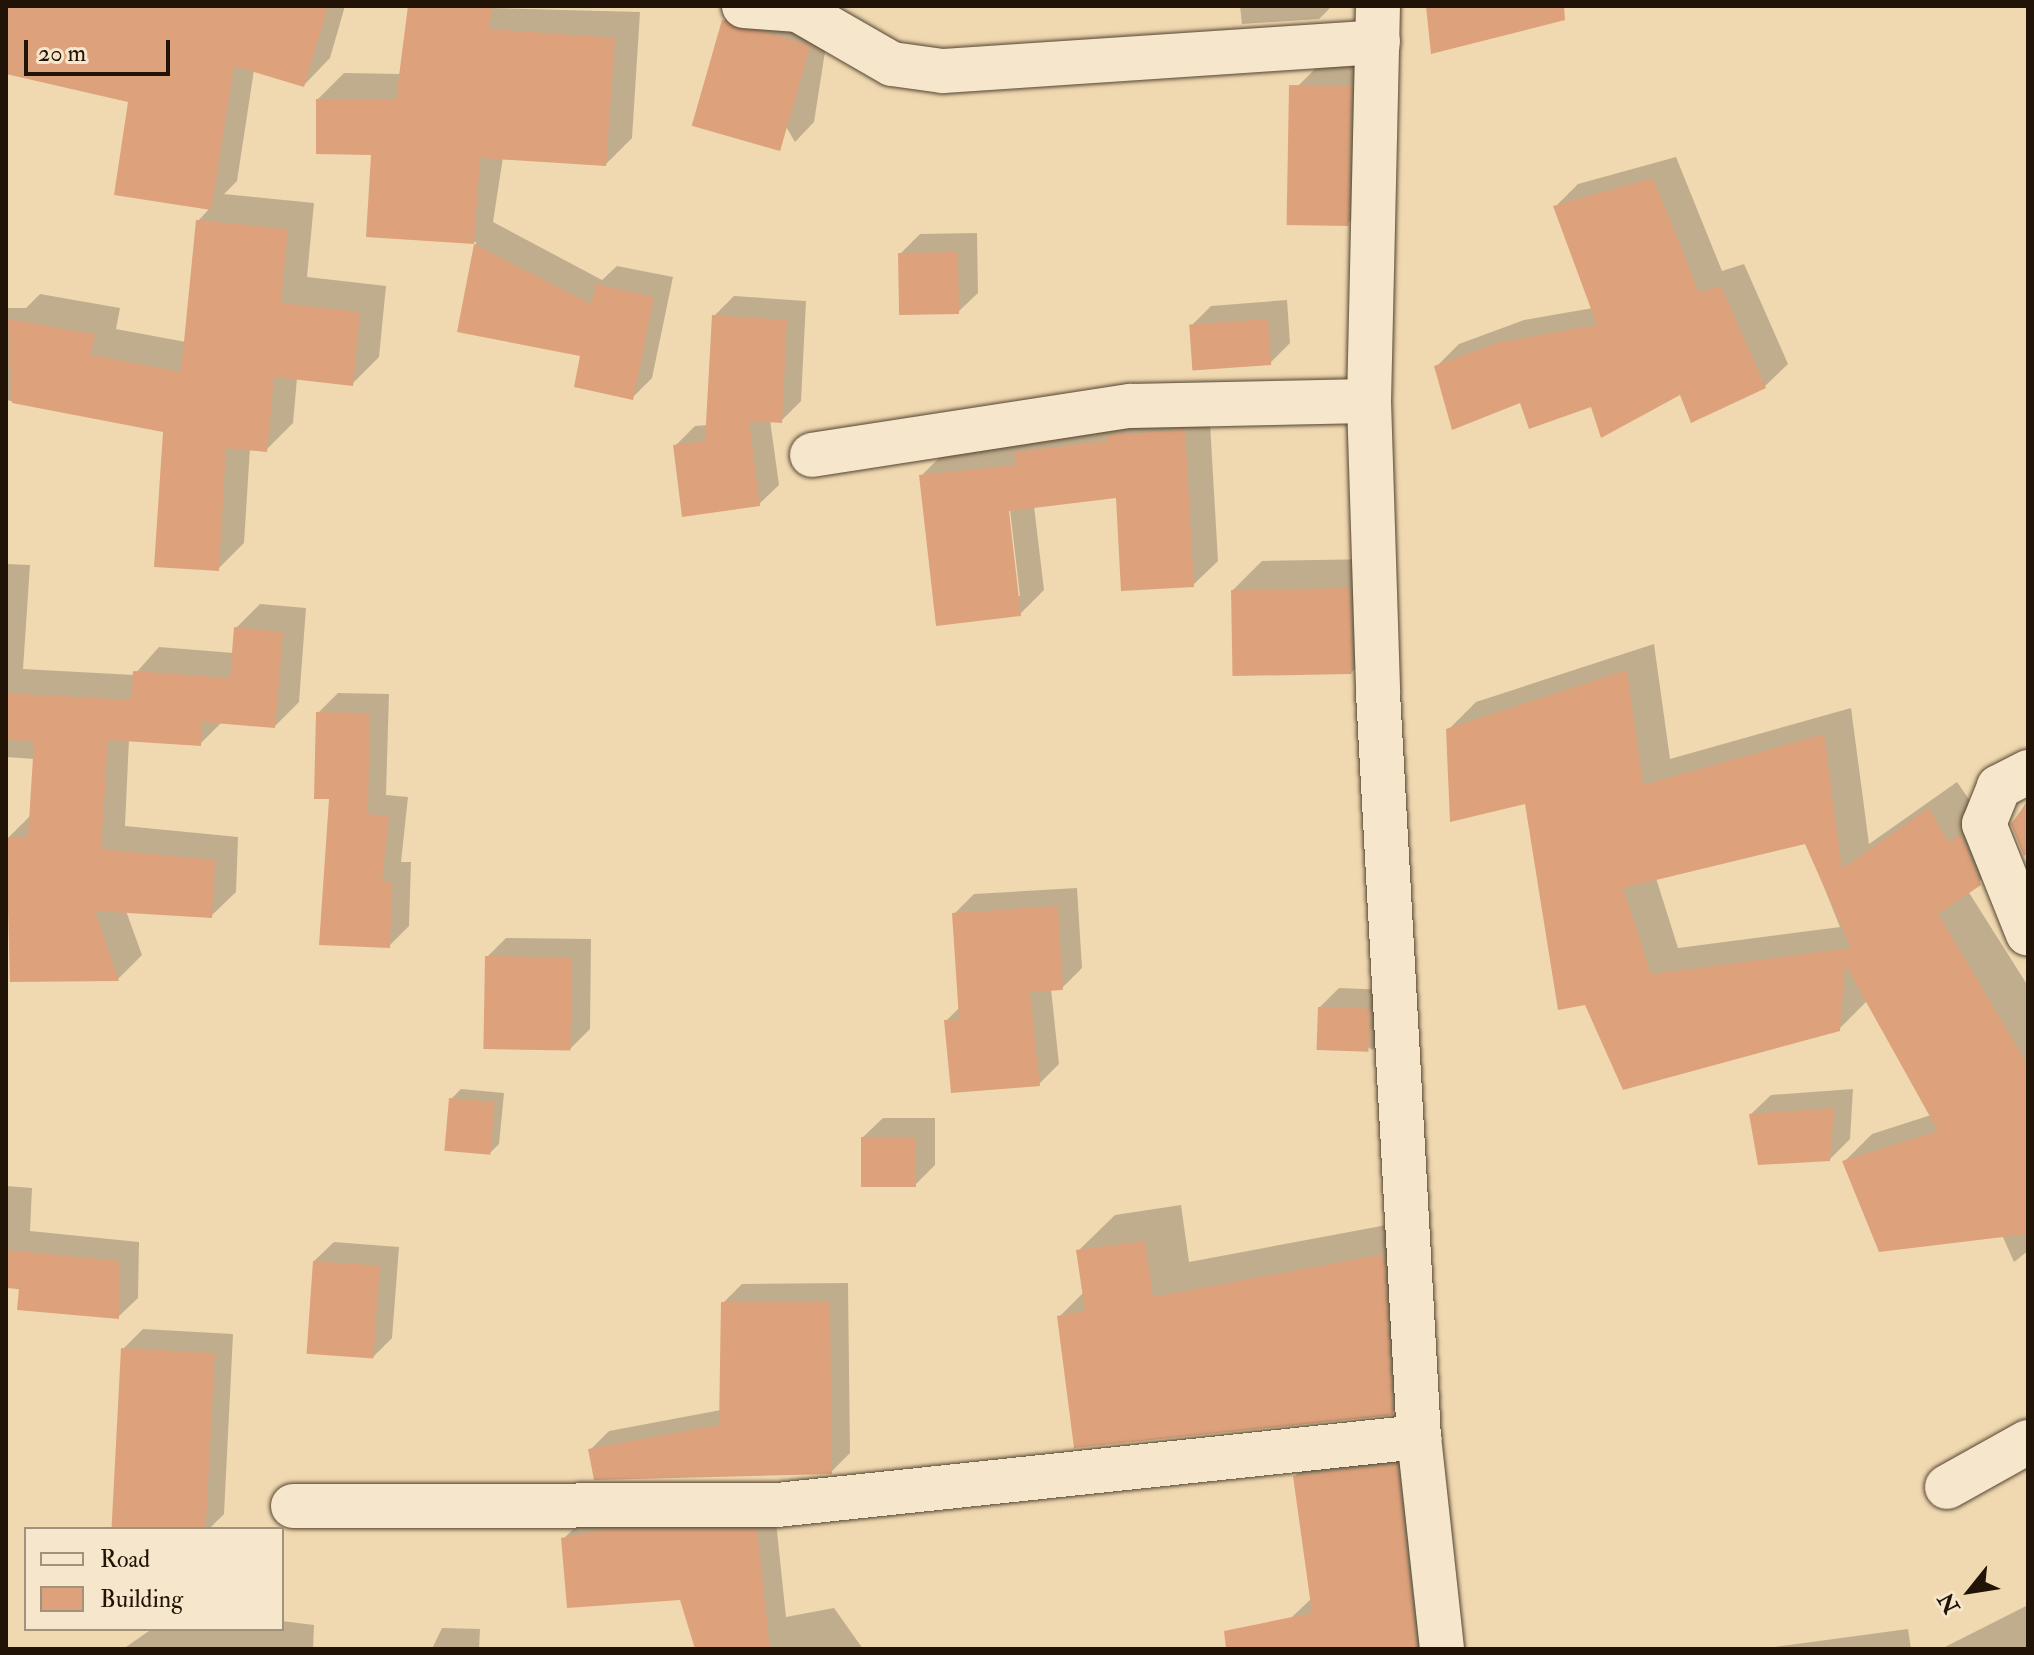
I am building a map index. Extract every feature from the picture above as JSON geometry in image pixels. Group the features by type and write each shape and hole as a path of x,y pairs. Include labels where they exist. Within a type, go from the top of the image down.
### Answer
{"street":[{"path":"744,6 798,10 892,64 943,71 1378,24 1369,401 1378,693 1419,1437 1442,1649"},
{"path":"812,455 1130,406 1369,401"},
{"path":"2028,772 1999,787 1984,824 2028,934"},
{"path":"293,1506 777,1505 1419,1437"},
{"path":"1947,1487 2028,1442"}],"building":[{"path":"6,6 328,6 304,87 234,66 211,210 114,195 128,102 6,74"},
{"path":"408,6 492,6 489,29 615,38 606,166 480,158 474,244 366,237 371,155 316,154 316,99 396,99"},
{"path":"1426,6 1564,6 1565,20 1431,54"},
{"path":"722,20 810,45 780,151 692,126"},
{"path":"1289,85 1351,86 1349,226 1287,225"},
{"path":"1653,178 1699,292 1721,286 1766,388 1691,423 1680,395 1601,438 1591,407 1529,429 1520,403 1452,430 1434,366 1500,342 1597,325 1553,206"},
{"path":"196,220 288,229 281,303 360,312 353,386 274,377 267,452 226,448 219,571 154,567 163,432 12,403 8,319 95,334 91,355 181,372"},
{"path":"474,244 591,304 596,284 654,297 633,400 574,387 580,356 457,332"},
{"path":"958,252 959,314 899,315 898,253"},
{"path":"712,315 787,320 782,423 749,421 760,506 682,517 673,445 705,441"},
{"path":"1268,319 1271,365 1192,370 1189,325"},
{"path":"1185,430 1194,587 1121,591 1116,498 1009,511 1021,616 936,626 919,475 1016,465 1014,452 1108,441 1107,435"},
{"path":"1350,588 1352,674 1233,676 1231,590"},
{"path":"234,627 283,632 275,728 202,722 201,746 108,740 101,849 215,860 212,918 95,911 119,981 10,982 6,838 28,837 34,741 6,740 6,693 131,700 133,671 230,678"},
{"path":"1627,670 1643,785 1824,734 1842,869 1929,808 1948,842 1961,835 1981,885 1938,914 2028,1065 2028,1234 1879,1252 1842,1161 1938,1131 1845,964 1840,1031 1623,1090 1585,1005 1558,1010 1525,804 1450,822 1446,729","holes":["1805,844 1851,948 1651,974 1623,888"]},
{"path":"316,712 370,713 368,814 389,816 382,881 392,881 390,948 319,945 329,799 314,799"},
{"path":"2028,801 2028,853 2024,856 2011,824"},
{"path":"1058,906 1063,990 1030,992 1040,1086 951,1093 944,1020 959,1019 952,913"},
{"path":"485,956 572,958 570,1051 483,1049"},
{"path":"1318,1007 1370,1009 1368,1052 1316,1050"},
{"path":"449,1098 495,1102 490,1155 444,1151"},
{"path":"1834,1108 1830,1161 1758,1165 1749,1114"},
{"path":"861,1137 916,1137 916,1187 861,1187"},
{"path":"1145,1241 1153,1297 1384,1254 1393,1415 1074,1448 1057,1316 1085,1311 1076,1250"},
{"path":"6,1250 120,1261 119,1319 17,1310 19,1289 6,1288"},
{"path":"313,1261 380,1266 373,1358 307,1354"},
{"path":"830,1301 832,1474 594,1480 588,1449 719,1425 721,1302"},
{"path":"121,1348 215,1353 206,1527 112,1527"},
{"path":"1397,1464 1417,1649 1226,1649 1224,1631 1312,1613 1293,1476"},
{"path":"603,1530 757,1530 770,1649 695,1649 680,1600 567,1608 561,1538"}]}
